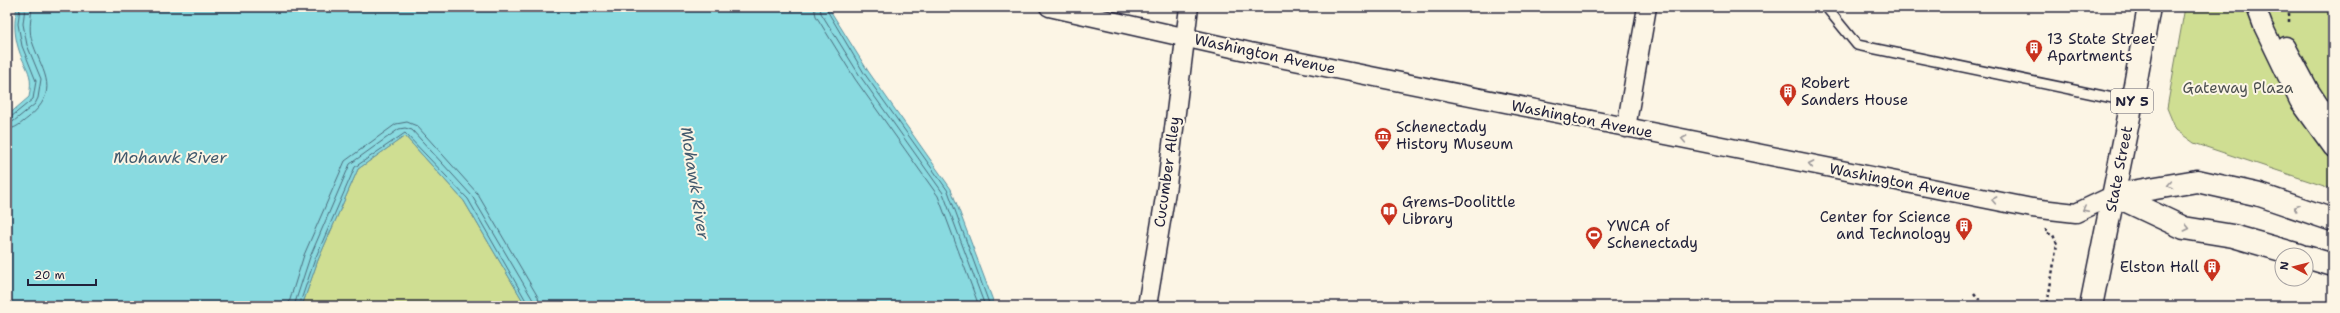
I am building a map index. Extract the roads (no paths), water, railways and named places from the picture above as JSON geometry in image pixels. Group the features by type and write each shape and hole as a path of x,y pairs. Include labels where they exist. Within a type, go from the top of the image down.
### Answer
{"main road":[{"name":"State Street","path":"2091,306 2114,195 2149,7"},
{"name":"Washington Avenue","path":"2114,195 2197,180 2260,195 2333,220"},
{"path":"2114,195 2184,228 2233,236 2274,248"},
{"path":"2314,259 2333,265"}],"street":[{"name":"Washington Avenue","path":"1049,7 1250,52 2054,212 2076,213 2114,195"},
{"name":"Cucumber Alley","path":"1147,306 1167,185 1184,37 1189,7"},
{"path":"1626,128 1647,7"},
{"path":"2256,7 2263,26 2299,101 2333,148"},
{"path":"2270,7 2274,23 2295,65 2333,126"}],"lane":[{"path":"1826,7 1857,44 2132,102"}],"water":[{"name":"Mohawk River","path":"17,7 828,7 868,71 951,189 995,306 526,306 464,201 405,136 358,169 318,260 302,306 7,306 7,116 29,97 30,88 28,70 20,54 15,32"}],"place":[{"name":"13 State Street Apartments","path":"2034,63"},
{"name":"Robert Sanders House","path":"1788,107"},
{"name":"Schenectady History Museum","path":"1383,151"},
{"name":"Grems-Doolittle Library","path":"1389,226"},
{"name":"Center for Science and Technology","path":"1964,241"},
{"name":"YWCA of Schenectady","path":"1594,250"},
{"name":"Elston Hall","path":"2212,282"}],"park label":[{"name":"Gateway Plaza","path":"2238,88"}]}
